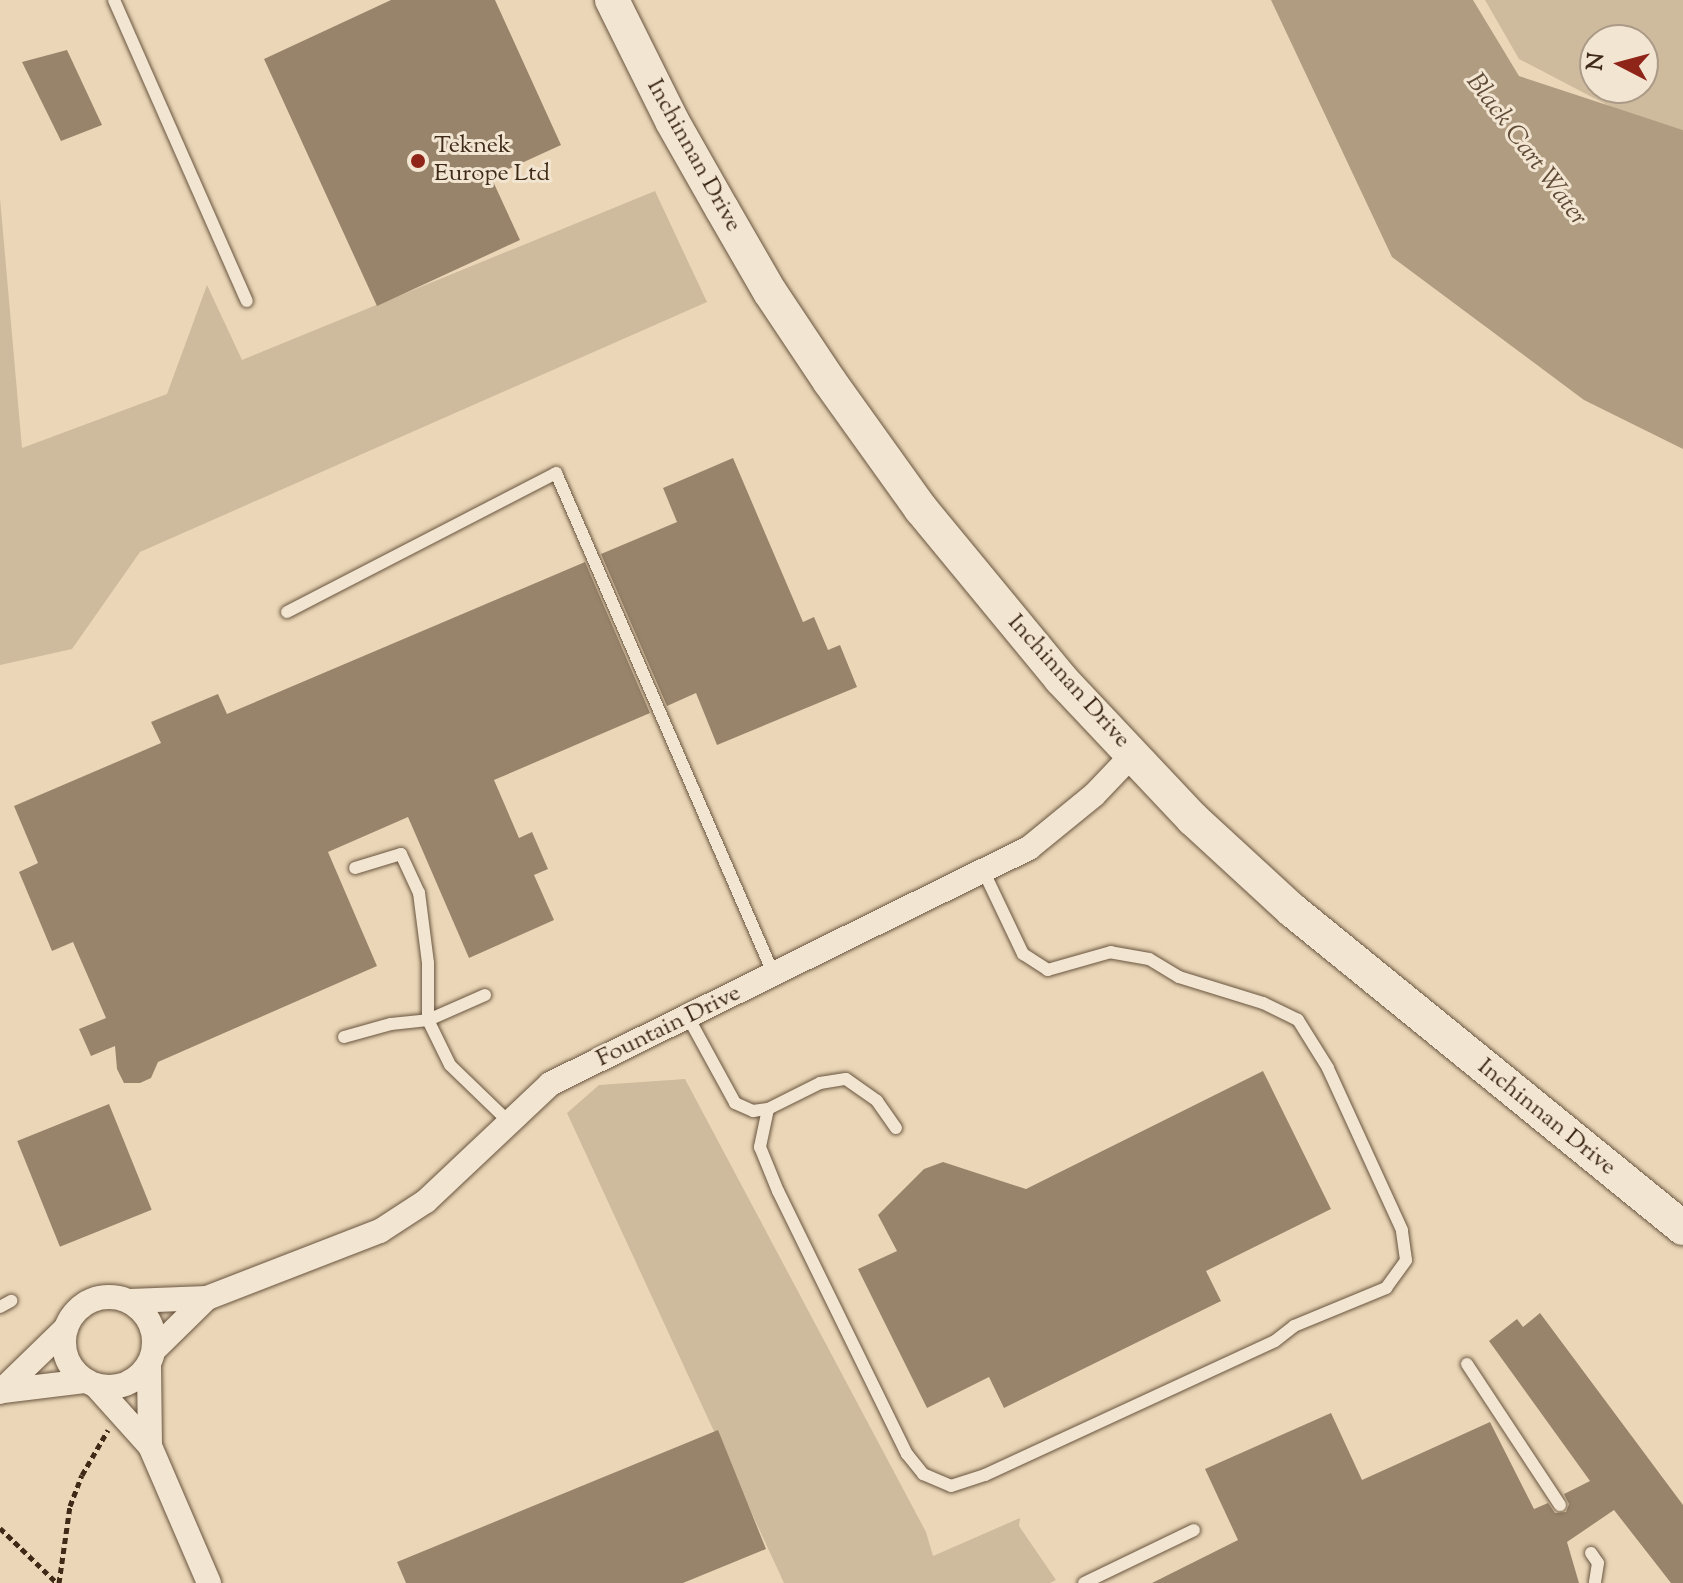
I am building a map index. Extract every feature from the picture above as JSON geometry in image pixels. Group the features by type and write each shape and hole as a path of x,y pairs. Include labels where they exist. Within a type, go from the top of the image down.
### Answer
{"street":[{"name":"Inchinnan Drive","path":"612,0 694,159 770,292 830,382 986,592 1061,679 1193,819 1292,910 1683,1228"},
{"name":"Fountain Drive","path":"130,1301 207,1298 380,1231 426,1201 550,1084 1029,848 1094,795 1133,754"},
{"path":"1,1391 65,1329 72,1314 84,1303 115,1296 130,1301 150,1322 150,1446"},
{"name":"Fountain Drive","path":"152,1357 207,1298"},
{"path":"65,1329 67,1359 150,1446 209,1583"},
{"path":"1,1391 90,1383 120,1386 142,1374 152,1357"}],"lane":[{"path":"114,0 247,301"},
{"path":"287,612 556,473 774,975"},
{"path":"355,868 401,854 419,893 428,963 428,1020 450,1065 509,1122"},
{"path":"768,1109 760,1147 778,1191 907,1454 923,1474 951,1486 1000,1469 1275,1341 1294,1326 1386,1288 1406,1260 1402,1230 1328,1068 1298,1020 1263,1003 1179,977 1149,959 1111,952 1048,970 1023,954 983,870"},
{"path":"344,1037 391,1024 428,1020 485,995"},
{"path":"688,1017 735,1103 753,1111 768,1109 820,1083 846,1079 877,1101 896,1128"},
{"path":"1467,1364 1560,1505"},
{"path":"1084,1583 1194,1530"},
{"path":"1591,1553 1598,1563 1595,1583"}],"path":[{"path":"58,1583 70,1506 82,1475 111,1427 125,1419"},
{"path":"0,1528 58,1583"}],"shaded area":[{"path":"1485,0 1683,0 1683,130 1605,104 1659,104 1659,24 1579,24 1579,90 1519,59"},
{"path":"655,191 707,302 140,552 72,649 0,665 0,198 22,448 167,394 207,285 242,360"},
{"path":"685,1079 926,1532 933,1556 1020,1518 1019,1526 1056,1580 1050,1583 784,1583 567,1113 599,1085"}],"water":[{"name":"Black Cart Water","path":"1271,0 1473,0 1519,76 1579,96 1579,104 1604,104 1683,130 1683,449 1584,400 1392,257"}],"building":[{"name":"Teknek Europe Ltd","path":"391,0 495,0 561,145 491,177 520,240 377,306 264,59"},
{"path":"67,50 102,125 61,141 22,62"},
{"path":"733,458 803,622 814,617 828,650 840,645 857,687 717,745 696,693 667,706 601,554 677,522 663,488"},
{"path":"585,562 650,713 494,780 519,838 532,832 548,869 534,875 554,920 469,958 408,817 328,852 377,966 158,1062 151,1078 140,1083 124,1083 117,1069 115,1046 91,1056 79,1029 106,1018 73,942 52,951 19,872 38,863 14,806 161,743 151,722 218,694 227,714"},
{"path":"1263,1071 1331,1209 1206,1271 1221,1301 1004,1408 989,1377 927,1408 858,1269 897,1251 878,1215 924,1169 943,1162 1026,1189"},
{"path":"109,1104 152,1210 60,1247 17,1141"},
{"path":"1540,1313 1683,1505 1683,1583 1671,1583 1614,1510 1567,1542 1579,1583 1152,1583 1238,1540 1205,1469 1331,1413 1362,1480 1490,1422 1534,1509 1548,1503 1555,1513 1566,1512 1569,1504 1564,1494 1590,1481 1489,1341 1517,1319 1523,1327"},
{"path":"718,1430 766,1549 683,1583 406,1583 397,1562"}],"place":[{"name":"Teknek Europe Ltd","path":"418,161"}]}
